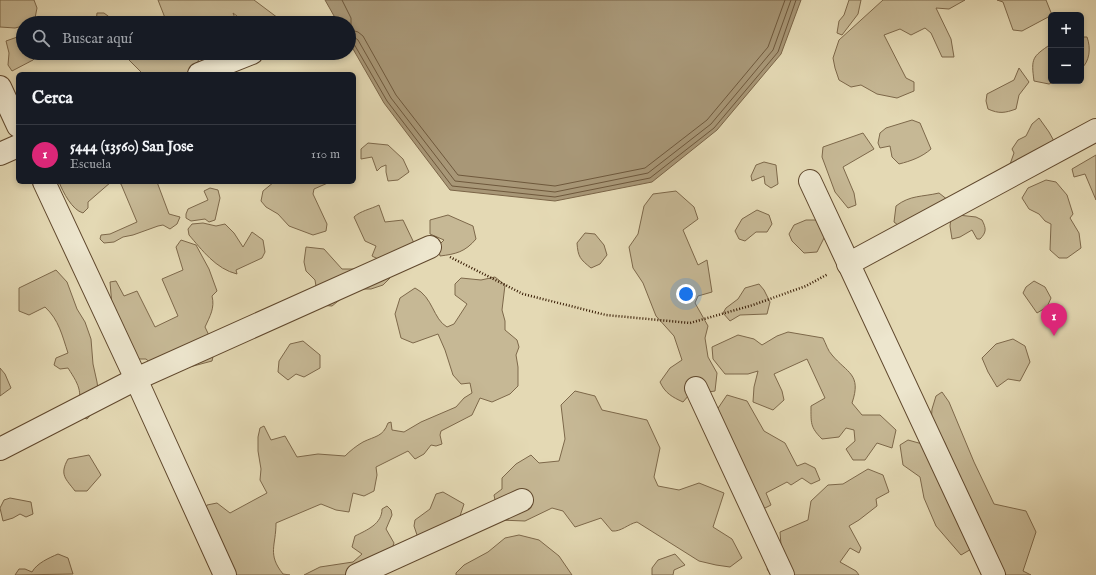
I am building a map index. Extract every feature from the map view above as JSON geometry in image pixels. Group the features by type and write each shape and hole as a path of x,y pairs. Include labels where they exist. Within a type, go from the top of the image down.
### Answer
{"street":[{"path":"204,72 234,60"},
{"path":"0,87 16,122"},
{"path":"848,264 1096,130"},
{"path":"0,154 16,147"},
{"path":"810,180 994,575"},
{"path":"45,184 225,575"},
{"path":"0,449 136,379 430,247"},
{"path":"696,388 783,575"},
{"path":"357,575 522,500"}],"path":[{"path":"430,247 522,294 606,315 690,323 753,305 806,286 848,264"}],"shaded area":[{"path":"0,0 34,0 37,8 35,16 16,16 16,28 0,27"},
{"path":"158,0 254,0 275,16 237,16 233,13 234,16 164,16"},
{"path":"849,0 861,0 858,14 842,35 837,33 839,21 844,15"},
{"path":"883,0 965,0 949,9 936,8 951,39 954,57 942,57 931,33 925,28 911,35 900,29 884,35 906,78 914,82 914,91 897,98 877,94 861,85 851,87 839,80 833,58 839,40"},
{"path":"997,0 1046,0 1051,12 1048,12 1048,17 1022,31 1013,30 1003,2"},
{"path":"97,13 104,13 108,16 97,16"},
{"path":"16,37 16,60 33,60 12,71 8,65 9,53 6,41"},
{"path":"1084,37 1087,37 1089,46 1089,54 1084,66"},
{"path":"1048,46 1048,84 1034,81 1033,63 1036,55"},
{"path":"129,60 198,60 195,72 141,72"},
{"path":"1019,68 1029,82 1019,95 1016,109 995,112 988,109 986,101 987,94 1014,80"},
{"path":"1039,118 1060,152 1009,167 1014,153 1012,149 1018,140 1026,136 1032,124"},
{"path":"912,120 920,123 931,149 908,162 899,164 892,157 890,146 880,148 878,143 880,133 886,128"},
{"path":"863,133 874,149 843,167 854,193 856,205 848,208 835,192 822,157 823,147"},
{"path":"368,143 388,145 403,159 409,172 398,180 388,181 386,165 377,171 372,157 361,159 361,149"},
{"path":"1096,155 1096,200 1085,174 1074,177 1072,169"},
{"path":"764,162 776,165 778,184 771,188 765,184 764,176 752,181 751,176 756,165"},
{"path":"1046,180 1056,182 1067,195 1073,214 1070,218 1079,233 1081,248 1067,258 1059,258 1050,250 1051,224 1045,221 1039,214 1029,209 1022,198 1028,188"},
{"path":"60,184 109,184 88,202 88,208 83,213 72,205"},
{"path":"121,184 158,184 169,214 180,217 177,224 170,229 163,225 158,226 123,237 114,242 104,243 100,239 101,235 110,234 137,222"},
{"path":"272,184 325,184 314,189 313,194 327,224 326,231 313,235 289,226 278,214 266,207 261,201 263,191"},
{"path":"210,188 218,190 220,198 215,220 209,222 205,219 191,221 186,218 188,209 208,200 204,191"},
{"path":"676,191 694,207 698,219 683,230 698,265 707,260 712,292 698,296 695,303 708,326 705,338 708,357 717,373 715,391 689,395 683,402 669,394 660,382 670,368 682,360 674,336 656,316 643,283 633,268 629,247 638,234 644,206 653,194"},
{"path":"939,193 953,204 907,232 894,222 896,206 901,202 911,198"},
{"path":"379,205 385,222 403,220 414,243 380,260 372,256 376,246 365,241 354,217"},
{"path":"757,210 769,215 772,224 767,232 756,232 745,241 739,239 735,231 742,219"},
{"path":"448,215 473,226 476,239 460,252 440,256 438,246 444,240 430,234 430,220"},
{"path":"958,215 976,217 982,220 985,230 980,239 977,239 972,230 960,237 952,239 950,226 951,218"},
{"path":"806,220 819,220 827,232 817,252 804,253 792,241 789,234 794,225"},
{"path":"203,223 216,226 225,224 234,233 243,247 252,232 263,240 265,252 262,258 236,270 237,274 222,268 199,247 189,235 188,229 192,224"},
{"path":"585,233 595,234 604,245 607,255 600,264 591,268 582,260 578,252 577,243"},
{"path":"181,240 196,245 209,269 217,291 212,296 212,308 205,327 215,348 212,361 182,369 161,372 146,359 135,359 112,306 110,282 116,281 124,296 137,291 155,327 178,316 162,279 183,270 176,247"},
{"path":"306,247 324,249 342,269 366,269 379,263 390,278 383,285 371,289 359,289 347,294 332,306 319,305 315,280 306,271 304,262"},
{"path":"56,270 67,282 77,309 85,322 91,339 93,364 100,404 87,419 77,415 80,395 78,386 68,368 60,369 54,365 56,358 68,353 60,328 54,317 45,307 29,315 19,311 19,288"},
{"path":"495,277 505,285 502,310 505,321 505,330 517,340 519,347 516,355 518,367 518,386 510,394 492,402 480,398 472,415 441,431 440,435 442,444 436,446 431,445 424,454 415,459 408,451 376,467 377,475 374,491 364,496 353,493 349,512 336,510 321,504 276,523 274,550 275,561 283,574 290,575 234,575 203,518 207,505 217,503 230,513 267,493 260,480 261,469 258,451 258,437 260,428 264,426 271,440 285,436 297,457 318,454 345,456 360,444 381,434 388,423 391,422 392,430 404,432 421,422 456,407 464,398 472,393 470,383 461,384 453,375 438,334 413,343 401,338 395,314 400,298 415,288 426,297 439,319 447,327 454,324 467,304 455,295 455,284 461,278 481,280"},
{"path":"1034,281 1045,287 1051,298 1047,307 1037,313 1023,293 1026,287"},
{"path":"759,284 770,302 767,314 740,315 730,321 723,313 726,308 738,299 745,288"},
{"path":"788,332 823,338 828,349 848,370 854,380 855,393 852,403 862,415 880,415 896,430 892,448 877,443 865,460 853,460 846,449 855,441 854,430 846,428 839,437 822,439 813,428 811,406 825,398 807,359 774,374 782,391 784,400 773,410 753,402 754,387 758,371 748,374 725,374 713,359 712,347 738,335 754,339 762,345 777,336"},
{"path":"1013,339 1025,346 1030,362 1020,381 1008,379 997,387 982,358 996,344"},
{"path":"303,341 320,355 320,368 304,377 296,374 288,380 278,372 279,361 290,344"},
{"path":"0,368 5,374 11,388 0,396"},
{"path":"575,391 595,396 602,410 647,420 660,448 654,477 658,486 679,490 699,483 724,493 713,527 732,539 742,558 730,567 699,561 637,522 615,531 612,531 601,518 575,527 563,511 552,508 525,521 499,520 494,495 502,489 502,478 516,464 531,455 539,463 559,461 565,439 561,405"},
{"path":"942,392 949,402 974,462 994,504 1026,511 1036,532 1023,571 1031,575 1006,575 1001,569 973,548 961,555 936,526 924,498 920,477 903,465 900,445 908,440 926,445 956,472 945,443 931,423 932,409 936,396"},
{"path":"727,395 747,401 764,431 785,443 797,466 805,463 815,468 820,480 811,484 802,478 791,485 787,482 766,493 771,505 763,509 710,420"},
{"path":"89,455 101,475 87,491 75,491 66,480 64,473 65,464 68,459"},
{"path":"868,469 883,475 889,492 876,499 877,506 849,526 861,548 859,553 850,548 840,562 856,571 859,575 771,575 767,569 781,545 780,532 808,520 811,501 828,485 843,484"},
{"path":"443,492 464,504 459,519 430,536 417,535 414,526 415,520 430,509 436,494"},
{"path":"10,498 31,502 33,514 26,517 20,514 3,521 0,508 4,500"},
{"path":"387,506 391,510 392,515 386,529 394,543 389,557 363,575 304,575 320,567 353,562 362,554 352,547 355,536 377,523 382,509"},
{"path":"519,535 539,540 559,556 572,575 456,575 456,573 464,565 488,552 505,538"},
{"path":"58,554 68,558 73,574 15,575 19,569 25,569 32,572 40,563"},
{"path":"675,554 685,565 674,570 673,575 652,575 652,568 658,560"}],"water":[{"path":"325,0 801,0 781,54 717,130 652,182 555,201 450,190 384,103 356,54 356,16 334,16"}],"place":[{"name":"5444 (13560) San Jose","path":"1054,336"}]}
